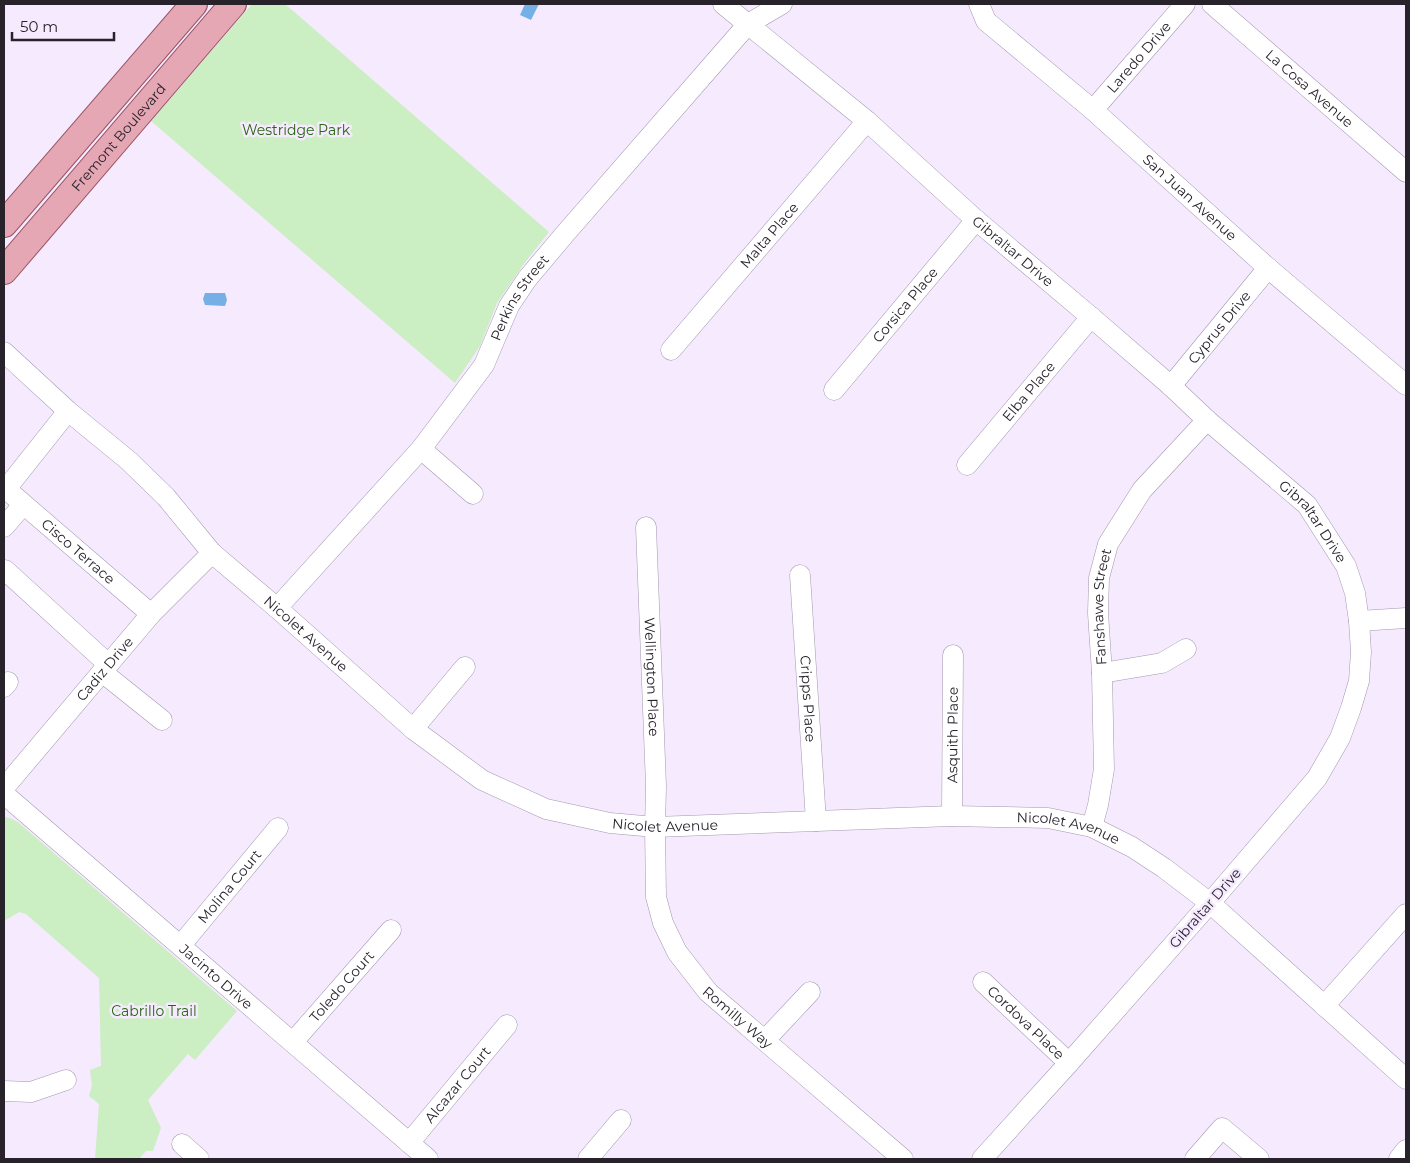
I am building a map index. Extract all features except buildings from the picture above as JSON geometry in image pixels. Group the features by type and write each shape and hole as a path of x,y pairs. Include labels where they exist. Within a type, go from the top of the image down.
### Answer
{"main road":[{"name":"Fremont Boulevard","path":"4,224 194,4"},
{"name":"Fremont Boulevard","path":"4,272 233,4"}],"street":[{"name":"Gibraltar Drive","path":"723,4 867,121 976,220 1307,505 1346,566 1355,593 1359,621 1359,681 1340,738 1317,778 1210,903 982,1159"},
{"name":"Perkins Street","path":"277,608 421,450 484,365 509,306 527,279 570,227 748,24 782,4"},
{"name":"San Juan Avenue","path":"979,4 986,21 1093,110 1268,268 1406,385"},
{"name":"Laredo Drive","path":"1093,110 1185,4"},
{"name":"La Cosa Avenue","path":"1212,4 1406,172"},
{"name":"Malta Place","path":"670,350 867,121"},
{"name":"Corsica Place","path":"834,390 976,220"},
{"name":"Cyprus Drive","path":"1171,386 1268,268"},
{"name":"Elba Place","path":"967,465 1090,317"},
{"name":"Nicolet Avenue","path":"4,352 166,497 212,553 413,729 482,780 546,809 610,823 655,826 952,816 1048,818 1092,827 1132,848 1164,868 1210,903 1406,1079"},
{"name":"Cisco Terrace","path":"68,411 6,489 151,614"},
{"name":"Fanshawe Street","path":"1092,827 1104,770 1102,673 1098,613 1099,578 1108,544 1142,490 1207,420"},
{"path":"421,450 473,494"},
{"path":"4,527 23,505"},
{"name":"Wellington Place","path":"646,527 656,786 655,826"},
{"name":"Cadiz Drive","path":"4,788 151,614 212,553"},
{"path":"5,570 105,668 162,720"},
{"name":"Cripps Place","path":"800,575 816,821"},
{"path":"1359,621 1406,618"},
{"path":"1102,673 1162,662 1186,649"},
{"name":"Asquith Place","path":"952,816 953,655"},
{"path":"413,729 465,667"},
{"name":"Jacinto Drive","path":"4,794 428,1159"},
{"name":"Romilly Way","path":"655,826 656,897 663,923 677,952 708,992 903,1159"},
{"name":"Molina Court","path":"181,945 278,828"},
{"path":"1324,1006 1406,914"},
{"name":"Toledo Court","path":"293,1042 391,930"},
{"name":"Cordova Place","path":"983,982 1069,1063"},
{"path":"764,1040 810,992"},
{"name":"Alcazar Court","path":"409,1143 507,1025"},
{"path":"4,1091 31,1092 66,1080"},
{"path":"588,1159 621,1120"},
{"path":"1195,1159 1222,1128 1259,1159"},
{"path":"182,1144 199,1159"},
{"path":"1399,1159 1406,1150"}],"green space":[{"name":"Westridge Park","path":"252,4 285,4 549,232 497,303 480,346 455,383 151,121"},
{"name":"Cabrillo Trail","path":"4,817 19,823 237,1011 195,1060 188,1054 148,1100 161,1128 153,1151 146,1151 139,1159 95,1159 99,1104 89,1096 92,1085 90,1070 101,1066 99,978 26,914 19,912 4,921"}],"water":[{"path":"525,4 539,4 531,20 520,15"},
{"path":"205,293 225,293 227,300 225,306 205,305 203,299"}]}
